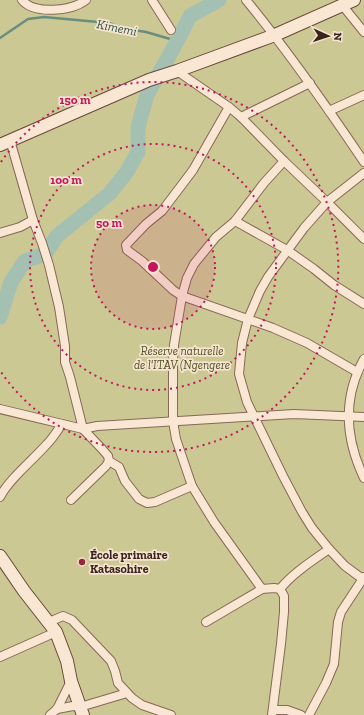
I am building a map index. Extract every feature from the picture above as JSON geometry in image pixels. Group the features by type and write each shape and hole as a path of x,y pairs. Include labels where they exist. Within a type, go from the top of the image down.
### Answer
{"street":[{"path":"22,0 31,7 56,10 70,8 81,4 86,0"},
{"path":"152,0 171,30"},
{"path":"246,0 275,35 310,83 364,162"},
{"path":"192,486 155,502 147,503 139,499 125,481 119,467 109,461 108,456 82,429 72,384 65,362 65,346 59,307 49,265 5,142 149,80 275,35 354,0"},
{"path":"343,6 364,32"},
{"path":"177,71 241,117 364,239"},
{"path":"241,117 310,83"},
{"path":"329,111 364,95"},
{"path":"229,107 192,170 162,211 146,224 126,245 127,250 182,296 248,319 307,343 357,372"},
{"path":"262,589 214,522 192,486 176,439 173,421 173,360 182,296 187,278 194,264 216,237 235,221 284,161"},
{"path":"309,715 334,664 338,622 341,612 364,579 345,566 312,528 283,476 247,402 239,374 242,343 248,319 260,291 287,250 327,202 364,174"},
{"path":"0,233 20,227 33,220"},
{"path":"235,221 287,250 334,285 364,304"},
{"path":"364,358 357,372 351,392 349,415 352,442 357,463 364,478"},
{"path":"0,409 82,429 97,426 294,414 349,415 364,417"},
{"path":"0,497 48,443 62,424"},
{"path":"71,500 106,466 109,461"},
{"path":"280,589 285,582 329,549"},
{"path":"0,556 24,591 56,632 67,661 71,681 81,711"},
{"path":"206,622 262,589 280,589"},
{"path":"280,589 284,596 284,612 272,712 287,710 301,715"},
{"path":"49,622 63,616 72,620 111,661 118,683 132,698 142,704 171,715"},
{"path":"0,657 56,632"},
{"path":"50,715 57,709 71,681"},
{"path":"81,711 127,693"},
{"path":"57,709 73,706 81,711"}],"green space":[{"name":"Réserve naturelle de l'ITAV (Ngengere","path":"0,0 364,0 364,715 0,715"}],"waterway":[{"path":"0,317 11,282 25,261 45,254 57,236 109,194 126,173 138,152 138,127 147,95 190,16 219,0"},
{"name":"Kimemi","path":"0,38 28,19 44,17 109,23 121,28 146,32 177,41"}],"place":[{"name":"École primaire Katasohire","path":"82,562"}]}
